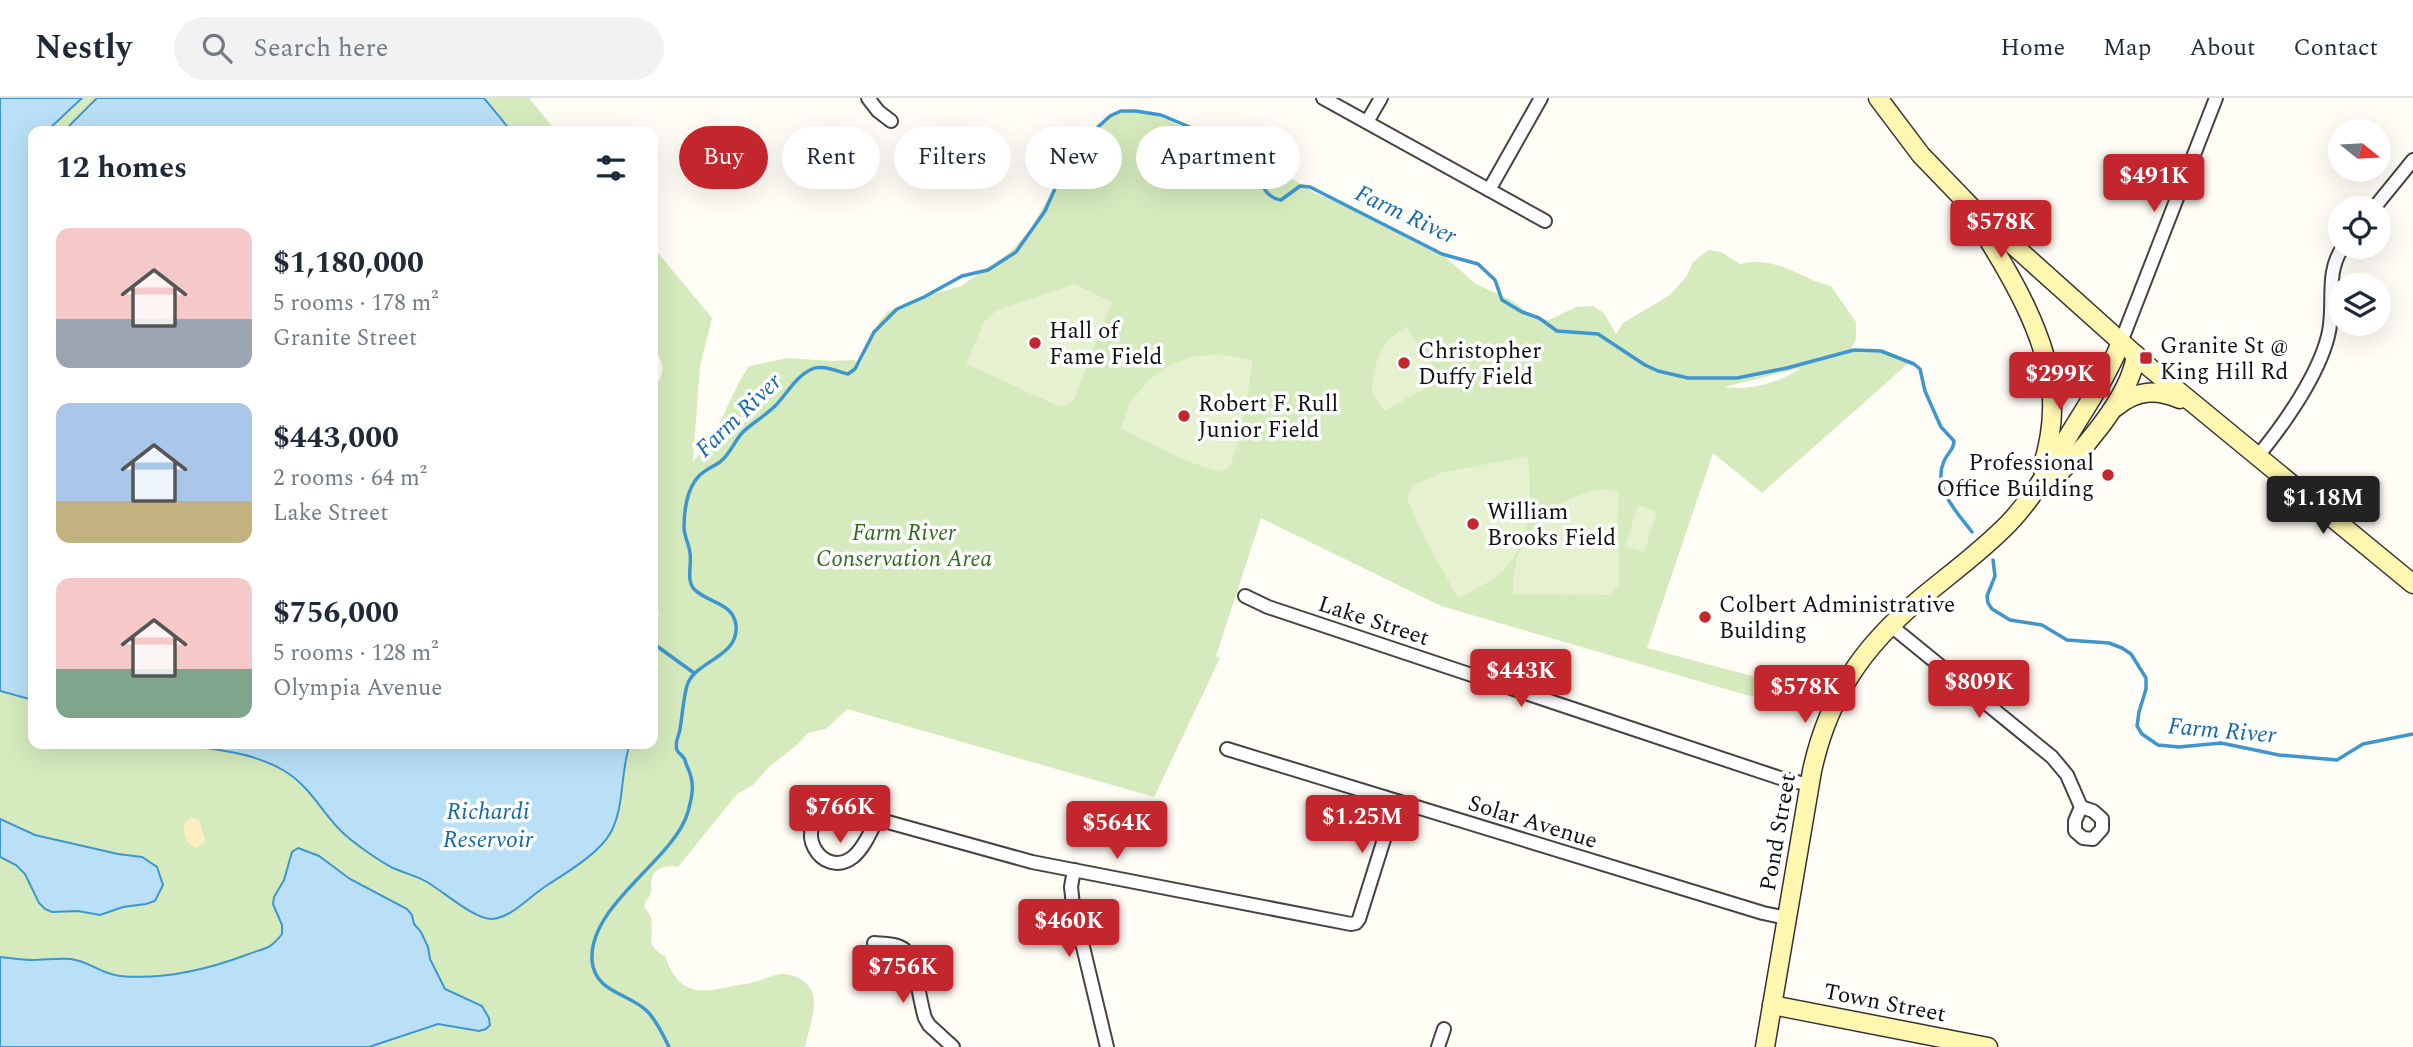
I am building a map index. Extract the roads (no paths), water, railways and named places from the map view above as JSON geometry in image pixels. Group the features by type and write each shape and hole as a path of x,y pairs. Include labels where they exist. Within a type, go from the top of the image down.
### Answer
{"main road":[{"path":"1878,98 1921,155 1961,198 2200,410 2413,584"},
{"path":"1961,198 1992,246 2018,294 2037,336 2049,373 2052,400 2050,428 2045,460 2031,498"},
{"name":"Pond Street","path":"2031,498 2108,372 2121,342"},
{"name":"Pond Street","path":"1765,1047 1818,746 1838,697 1861,658 1890,625 1992,540 2031,498 2069,464 2109,415 2126,386 2136,355"},
{"path":"2109,415 2129,398 2146,392 2173,396 2200,410"},
{"name":"Town Street","path":"1772,1005 1988,1047"}],"street":[{"path":"868,98 878,111 891,121"},
{"path":"1323,98 1545,221"},
{"path":"1367,122 1381,98"},
{"path":"1489,190 1541,98"},
{"path":"2121,342 2216,98"},
{"path":"2384,196 2413,160"},
{"path":"2257,457 2287,420 2323,351 2330,326 2333,269 2338,259"},
{"name":"Lake Street","path":"1245,596 1268,607 1780,778 1810,785"},
{"path":"1890,625 2059,764 2073,785 2081,807"},
{"name":"Solar Avenue","path":"1227,750 1763,913 1787,918"},
{"path":"877,820 859,851 849,860 827,860 813,848 812,826 819,816 827,811 841,809 1021,859 1356,923 1396,801"},
{"path":"1074,870 1071,887 1073,905 1107,1047"},
{"path":"874,943 897,946 906,951 911,960 925,1018 938,1035 953,1047"},
{"path":"1438,1047 1444,1029"}],"water":[{"path":"0,98 82,98 52,126 28,126 28,699 0,691"},
{"path":"97,98 484,98 507,126 69,126"},
{"name":"Richardi Reservoir","path":"213,749 629,749 618,811 606,840 582,862 513,911 492,919 477,915 427,882 393,868 366,851 341,831 308,791 283,770 259,759"},
{"path":"0,819 35,835 142,857 157,867 163,885 155,901 146,904 123,907 100,915 78,911 52,912 39,903 25,874 16,865 0,857"},
{"path":"298,848 319,856 350,879 407,909 421,932 430,959 445,989 482,1006 490,1025 479,1031 438,1024 369,1047 0,1047 0,957 28,960 70,959 113,975 152,977 200,969 261,950 282,934 282,925 273,904 274,897 284,880 292,852"}],"waterway":[{"name":"Farm River","path":"669,1047 647,1011 605,985 594,971 592,960 595,940 604,920 617,901 667,848 680,830 688,812 692,783 685,759 677,751 676,744 688,683 693,675 725,651 735,636 736,625 730,612 699,594 690,581 690,553 684,527 691,488 700,475 720,462 742,433 775,406 806,372 820,367 848,374 855,369 874,332 897,309 962,276 988,270 1016,252 1045,211 1062,173 1086,138 1110,116 1121,111 1161,115 1197,130 1246,156 1264,188 1274,198 1281,200 1300,186 1310,187 1442,254 1478,264 1495,280 1502,300 1522,312 1539,318 1557,331 1598,334 1658,371 1688,378 1737,378 1854,350 1881,351 1914,364 1920,369 1925,391 1941,427 1954,441 1941,471 1944,490 1953,508 1972,532"},
{"name":"Farm River","path":"1993,560 1995,576 1987,596 1992,609 2010,620 2042,625 2067,640 2109,643 2131,654 2146,678 2137,726 2142,734 2158,745 2179,747 2221,743 2279,755 2337,760 2363,744 2413,734"},
{"path":"658,647 694,673"}],"place":[{"name":"Hall of Fame Field","path":"1035,343"},
{"name":"Granite St @ King Hill Rd","path":"2146,358"},
{"name":"Christopher Duffy Field","path":"1404,363"},
{"name":"Robert F. Rull Junior Field","path":"1184,416"},
{"name":"Professional Office Building","path":"2108,475"},
{"name":"William Brooks Field","path":"1473,524"},
{"name":"Colbert Administrative Building","path":"1705,617"}],"park label":[{"name":"Farm River Conservation Area","path":"904,545"}]}
